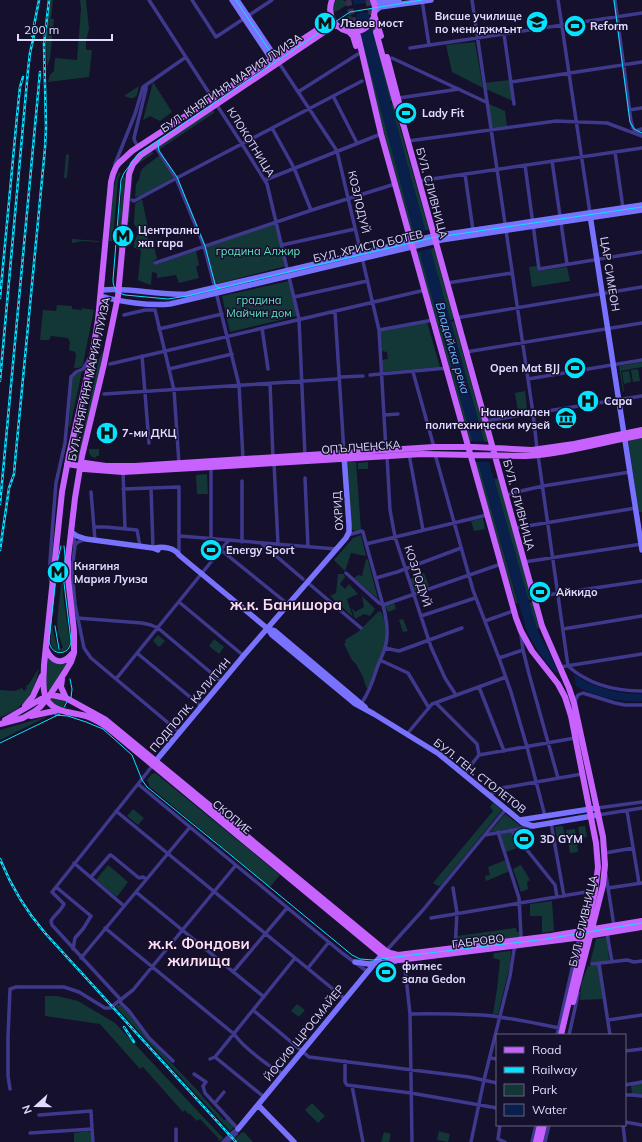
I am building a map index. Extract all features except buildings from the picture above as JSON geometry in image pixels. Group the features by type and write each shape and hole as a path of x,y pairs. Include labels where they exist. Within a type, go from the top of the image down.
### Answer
{"main road":[{"path":"332,0 330,8 331,18 337,26 343,30 354,33 364,29 370,24 374,14"},
{"path":"373,0 374,14 399,98 404,127"},
{"name":"БУЛ. КНЯГИНЯ МАРИЯ ЛУИЗА","path":"47,697 71,662 74,652 75,618 68,578 71,532 80,466 104,364 119,289 130,170 141,155 217,104 327,24 331,18"},
{"name":"БУЛ. КНЯГИНЯ МАРИЯ ЛУИЗА","path":"47,697 43,688 44,665 62,492 93,351 99,315 109,198 113,174 119,163 139,147 213,98 330,28 337,26"},
{"name":"БУЛ. СЛИВНИЦА","path":"376,32 395,101 408,141 433,239 447,283 485,421 493,456 506,496 545,634 555,657 565,666 567,682 574,703 597,808 605,853 603,885 565,1034"},
{"path":"354,33 353,36 364,80 381,134"},
{"name":"БУЛ. СЛИВНИЦА","path":"354,33 395,184 470,447 513,611 521,632 532,651 555,679 562,691 570,711 590,809 596,843 598,867 595,891 582,937 561,1034"},
{"name":"ОПЪЛЧЕНСКА","path":"387,453 409,454 470,447 538,452 586,447 642,430"},
{"name":"ОПЪЛЧЕНСКА","path":"625,436 642,435"},
{"name":"ОПЪЛЧЕНСКА","path":"80,466 85,464 135,466 243,459 273,460 434,451 493,456 525,456 538,452"},
{"name":"ОПЪЛЧЕНСКА","path":"67,464 80,466 84,469 123,472 211,467 305,456 344,456"},
{"path":"46,649 49,655 56,661 67,659 74,652"},
{"path":"15,718 32,698 39,683 44,665"},
{"path":"62,676 61,687 66,698"},
{"name":"СКОПИЕ","path":"154,763 99,722 86,716 59,710 49,704 47,697 55,695 66,698 106,720 154,763 383,955 390,953 401,957"},
{"path":"0,723 35,712 47,697"},
{"path":"15,718 59,710"},
{"path":"582,937 591,932 642,921"},
{"path":"591,932 607,933 642,927"},
{"name":"ГАБРОВО","path":"455,951 520,940 582,937"},
{"name":"ГАБРОВО","path":"401,957 515,946 582,937"},
{"path":"536,1142 540,1126"},
{"path":"540,1142 544,1126"}],"street":[{"name":"КЛОКОТНИЦА","path":"149,0 267,184 299,319 305,456"},
{"path":"192,0 216,36 272,0"},
{"name":"КОЗЛОДУЙ","path":"232,0 246,17"},
{"name":"КОЗЛОДУЙ","path":"237,0 246,17 275,61 283,69 337,151 379,330 390,510 395,537 428,641 442,672 456,695"},
{"path":"373,0 380,3 399,0"},
{"path":"374,14 380,8 431,0"},
{"path":"472,0 533,413 563,629 565,666"},
{"name":"ЦАР СИМЕОН","path":"558,0 575,122 598,259 642,550"},
{"path":"615,0 629,110 633,128 641,136"},
{"path":"422,1 429,45"},
{"path":"410,48 617,18 642,13"},
{"path":"504,34 514,104"},
{"path":"298,92 358,54"},
{"path":"113,174 120,151 135,114 142,87 186,57"},
{"path":"392,58 486,102"},
{"path":"511,82 642,62"},
{"path":"132,200 134,201 362,81"},
{"path":"139,147 134,138 146,85"},
{"path":"399,98 459,89"},
{"path":"333,96 357,143"},
{"path":"629,110 642,108"},
{"path":"408,141 556,121 607,123 641,136"},
{"path":"272,128 294,168 311,210"},
{"path":"641,136 638,131 639,129 642,129"},
{"path":"265,180 381,134"},
{"path":"155,146 176,178 204,246 239,385 243,459"},
{"path":"418,181 642,148"},
{"path":"615,152 623,208"},
{"path":"552,161 567,264"},
{"path":"525,165 539,269 642,252"},
{"path":"465,174 473,230"},
{"path":"155,263 311,210 395,184"},
{"name":"БУЛ. ХРИСТО БОТЕВ","path":"433,239 561,220 642,205"},
{"name":"БУЛ. ХРИСТО БОТЕВ","path":"591,215 642,210"},
{"name":"БУЛ. ХРИСТО БОТЕВ","path":"101,293 117,300 154,305 164,304 216,290 413,243 473,230 505,228"},
{"path":"282,245 355,229"},
{"path":"447,283 512,273"},
{"path":"294,297 367,281"},
{"path":"456,318 642,287"},
{"name":"БУЛ. ХРИСТО БОТЕВ","path":"101,293 119,289 178,295 216,290"},
{"path":"110,364 425,290"},
{"path":"124,315 145,310 155,310 174,390 179,464"},
{"name":"ОХРИД","path":"335,311 349,525 348,535 362,531 383,605 388,636 369,691 360,705"},
{"path":"159,329 222,314"},
{"path":"379,330 434,320"},
{"path":"466,352 642,323"},
{"path":"262,328 268,369"},
{"name":"БУЛ. КНЯГИНЯ МАРИЯ ЛУИЗА","path":"52,584 49,575 56,483 65,443 72,377 76,372 84,367 93,351"},
{"path":"169,369 232,354"},
{"path":"142,356 149,443"},
{"path":"528,379 642,360"},
{"path":"370,375 447,368"},
{"path":"413,372 475,598 506,677 528,747 545,816"},
{"path":"104,394 363,376"},
{"path":"270,383 278,544"},
{"path":"485,421 642,396"},
{"path":"384,415 398,414"},
{"path":"409,454 423,530"},
{"path":"211,467 211,542 284,601"},
{"path":"123,472 125,529"},
{"path":"506,496 512,493 542,486 630,472"},
{"path":"305,478 308,547"},
{"path":"242,481 242,542"},
{"path":"124,489 179,487 179,555"},
{"path":"151,488 154,548"},
{"path":"91,492 95,540"},
{"path":"515,528 636,508"},
{"path":"366,544 487,515"},
{"path":"94,527 137,530 140,546"},
{"path":"71,532 75,545 72,571 75,618 86,652 91,658 179,732"},
{"name":"БУЛ. ГЕН. СТОЛЕТОВ","path":"71,532 86,539 175,550 179,555 268,628 275,631 360,705 439,754 520,820 532,826"},
{"name":"ПОДПОЛК. КАЛИТИН","path":"73,949 51,923 52,919 64,904 52,892 179,732 202,707 268,628 305,581 348,535"},
{"path":"180,536 336,549"},
{"path":"75,545 86,539"},
{"path":"116,679 228,541"},
{"path":"262,543 361,628"},
{"path":"524,562 642,544"},
{"path":"376,578 405,570 461,548"},
{"path":"346,573 383,605 501,564"},
{"path":"534,597 642,581"},
{"path":"421,616 475,598"},
{"path":"179,602 244,656"},
{"path":"485,621 513,611"},
{"path":"563,629 642,616"},
{"path":"75,618 146,624 158,628 222,682"},
{"path":"385,648 399,651 462,628"},
{"path":"521,632 523,650 558,778"},
{"path":"499,658 523,650"},
{"path":"138,653 202,707"},
{"path":"565,666 642,654"},
{"path":"380,660 408,674 429,708"},
{"path":"565,666 585,679 599,685 622,690 642,691"},
{"path":"407,734 432,704 506,677"},
{"path":"479,687 504,751"},
{"path":"574,703 578,695 582,693 615,703 625,705 642,705"},
{"path":"436,703 477,744 479,755"},
{"path":"464,774 479,755 575,738"},
{"path":"490,795 502,788 582,774"},
{"path":"138,784 287,908 368,972"},
{"path":"520,820 642,802"},
{"path":"485,835 642,808"},
{"path":"383,955 421,912 506,809"},
{"path":"116,811 345,999"},
{"path":"608,888 640,883 627,811"},
{"path":"551,823 564,896"},
{"path":"81,958 190,827"},
{"path":"511,830 555,885 557,897"},
{"path":"471,1142 484,1080 510,976 515,946 520,940 521,936 520,904 498,832"},
{"path":"605,853 633,848"},
{"path":"91,877 110,855 112,855 139,878 143,877 146,879"},
{"path":"74,863 124,906"},
{"path":"10,1089 8,1076 8,1030 10,989 16,987 64,987 79,992 102,1006 112,1008 133,990 236,865"},
{"path":"605,870 614,926"},
{"path":"56,887 91,916 75,938 73,949 120,1000 149,1038 173,1061"},
{"path":"453,888 457,914 455,951"},
{"path":"136,892 264,997"},
{"path":"431,918 586,892"},
{"path":"233,972 287,908"},
{"path":"106,928 234,1034 238,1040 267,1064 283,1074"},
{"path":"607,933 612,962"},
{"name":"БУЛ. СЛИВНИЦА","path":"557,1034 582,937"},
{"path":"308,968 329,942"},
{"name":"ЙОСИФ ЩРОСМАЙЕР","path":"238,1129 383,955"},
{"path":"401,957 410,1014 412,1142"},
{"name":"ГАБРОВО","path":"355,962 364,964 375,963 401,957"},
{"path":"210,1059 215,1057 295,958"},
{"path":"592,964 627,960 634,962 642,961"},
{"path":"599,964 610,1034"},
{"name":"БУЛ. СЛИВНИЦА","path":"569,1034 577,998 578,983"},
{"path":"253,1010 309,1057 496,1083"},
{"path":"410,1014 435,1013 482,1016 559,1028"},
{"path":"608,1020 642,1015"},
{"path":"626,1051 642,1049"},
{"path":"215,1057 264,1097"},
{"path":"490,1058 496,1059"},
{"path":"345,1062 345,1083 347,1085 411,1093 496,1108"},
{"path":"194,1074 206,1082 203,1086 205,1093 238,1129"},
{"path":"626,1085 642,1082"},
{"path":"352,1086 363,1142"},
{"path":"215,1104 224,1092"},
{"path":"626,1095 642,1096"},
{"path":"258,1105 294,1142"},
{"path":"39,1115 91,1112 93,1142"},
{"path":"626,1122 642,1125"},
{"path":"500,1126 498,1139 505,1142"},
{"path":"532,1142 536,1126"},
{"path":"545,1142 548,1126"},
{"path":"623,1126 625,1142"},
{"path":"30,1133 92,1129"},
{"path":"176,1129 176,1142"},
{"path":"223,1142 238,1129"},
{"path":"227,1142 236,1134 238,1129"}],"green space":[{"path":"50,0 53,0 51,19 54,19 50,58 47,67 46,42"},
{"path":"80,0 86,0 89,29 86,41 86,50 92,50 89,77 48,82 50,75 54,71 55,58 77,60 81,9"},
{"path":"336,0 343,0 348,4 334,12"},
{"path":"350,15 352,17 349,21 350,24 358,24 359,29 349,29 341,25 341,20"},
{"path":"374,33 393,101 390,101"},
{"path":"359,34 361,34 414,233 412,234 384,133"},
{"path":"475,42 483,88 452,72 446,45"},
{"path":"510,80 513,101 486,89 484,83"},
{"path":"153,82 172,112 160,121 150,116 143,120"},
{"path":"139,86 137,95 134,98 124,96"},
{"path":"393,103 429,230 425,230 391,104"},
{"path":"487,103 505,111 507,126 491,128"},
{"path":"214,111 214,113 160,149 159,148 159,146"},
{"path":"151,152 154,153 135,166 138,161"},
{"path":"66,154 69,156 67,178 64,178"},
{"path":"160,155 174,177 140,196 135,197 136,184 143,168"},
{"path":"134,167 129,221 127,226 128,203 133,170"},
{"path":"119,172 121,173 118,179 113,241 109,241 114,186"},
{"path":"123,177 125,178 120,247 116,246"},
{"path":"142,199 148,228 148,239 154,240 157,259 153,261 154,265 196,251 199,265 196,267 199,278 179,283 176,275 157,278 157,273 152,272 151,285 138,280 141,250 134,248 139,231 134,224 135,204"},
{"name":"градина Алжир","path":"275,223 286,266 216,284 206,246"},
{"path":"72,239 99,242 81,241 72,243"},
{"path":"434,248 454,319 450,320 430,249"},
{"path":"417,252 420,252 473,441 470,441"},
{"path":"537,266 538,271 567,267 570,281 532,287 529,267"},
{"name":"градина Майчин дом","path":"289,281 297,316 230,332 222,296"},
{"path":"107,304 104,322 74,456 73,448"},
{"path":"57,305 72,306 72,309 82,310 82,308 94,310 83,364 80,368 74,368 76,354 75,352 69,350 70,342 68,338 51,336 49,340 40,340 43,310 56,311"},
{"path":"454,321 488,442 484,442 451,322"},
{"path":"427,322 440,367 382,372 381,360 388,359 387,352 381,351 379,330"},
{"path":"103,350 99,375 77,460 99,359"},
{"path":"642,362 642,367 621,371 623,392 619,366"},
{"path":"638,369 640,381 633,382 631,370"},
{"path":"82,371 70,427 69,427 72,378"},
{"path":"629,371 631,382 624,384 622,372"},
{"path":"525,391 527,410 518,411 515,393"},
{"path":"642,437 642,512 639,512 628,441"},
{"path":"89,449 99,449 99,456 95,458 92,457 89,453"},
{"path":"348,462 356,462 361,530 357,531 350,528 345,465"},
{"path":"368,462 368,469 358,469 358,463"},
{"path":"475,462 478,462 518,603 516,604"},
{"path":"207,474 208,494 197,494 196,475"},
{"path":"498,478 532,600 528,600 494,479"},
{"path":"333,502 341,502 342,516 334,517"},
{"path":"483,518 485,529 474,531 471,521"},
{"path":"361,535 366,556 351,553 345,571 334,560 353,538"},
{"path":"366,559 368,560 378,599 354,578 358,575 362,576"},
{"path":"424,573 429,586 414,591 410,579"},
{"path":"338,574 344,574 345,577 340,584 345,589 349,584 358,594 347,599 353,617 330,596 336,593"},
{"path":"62,576 70,642 65,651 59,652 52,646 51,638 53,623 53,631 58,649 63,648 58,632 57,621"},
{"path":"362,596 375,609 370,616 364,614 355,619 352,609 355,612 364,607"},
{"path":"532,602 539,628 537,629 529,603"},
{"path":"394,603 396,609 388,612 385,606"},
{"path":"380,611 385,623 385,646 369,690 366,687 363,677 344,644 346,642 345,640 358,632"},
{"path":"403,619 408,631 403,632 399,620"},
{"path":"158,635 165,641 159,647 153,641"},
{"path":"214,639 224,647 219,654 209,646"},
{"path":"47,657 51,661 68,662 49,691 46,688"},
{"path":"39,668 34,685 27,699 22,705 9,714 0,717 0,690 15,691 22,688 24,691"},
{"path":"52,698 66,701 62,708 55,706 50,700"},
{"path":"48,716 0,740 0,730"},
{"path":"155,773 280,875 270,887 150,787 147,780 152,774"},
{"path":"478,790 502,810 441,885 438,886 433,883 493,811 490,807 493,803"},
{"path":"133,809 144,818 138,825 127,816"},
{"path":"505,814 522,827 490,832"},
{"path":"563,826 565,837 557,838 555,827"},
{"path":"585,826 587,837 580,838 578,827"},
{"path":"575,829 578,852 570,853 566,830"},
{"path":"510,831 523,846 506,852 500,833"},
{"path":"506,860 510,871 486,881 485,876 490,875 488,867"},
{"path":"108,865 128,882 117,897 96,880"},
{"path":"521,865 530,880 527,882 528,889 521,892 513,869"},
{"path":"552,901 554,931 542,933 542,916 530,916 530,904"},
{"path":"516,928 517,932 519,932 519,937 457,944 457,936"},
{"path":"607,937 609,961 590,963 596,939"},
{"path":"511,951 510,965 498,1014 493,1014 500,960 493,958 494,953"},
{"path":"598,965 603,999 580,1000 581,984 588,966"},
{"path":"45,996 57,996 78,1001 115,1023 223,1138 218,1142 219,1139 200,1119 197,1121 185,1110 183,1112 143,1067 140,1069 100,1024 45,1016"},
{"path":"297,1004 305,1010 299,1017 291,1011"},
{"path":"117,1005 121,1005 128,1012 158,1049 224,1120 227,1119 234,1127 230,1131 116,1007"},
{"path":"642,1082 642,1096 632,1095 631,1084"},
{"path":"312,1103 325,1116 318,1123 305,1110"},
{"path":"88,1131 91,1133 92,1142 74,1142 74,1133"},
{"path":"439,1131 450,1134 448,1142 437,1140"},
{"path":"244,1132 253,1142 239,1142 235,1139"},
{"path":"384,1132 391,1134 389,1142 381,1142"}],"water":[{"name":"Владайска река","path":"353,0 365,0 390,101 489,462 537,629 551,653 571,673 593,685 605,689 617,692 642,694 642,701 608,698 576,686 553,670 544,660 527,632 414,233 359,29"}],"pier":[{"name":"Лъвов мост","path":"366,3 368,12 356,14 354,5"},
{"path":"427,230 432,248 418,252 412,234"},
{"path":"471,441 486,442 491,462 476,462"},
{"path":"547,648 574,673 576,687 556,675 558,672"}],"tunnel":[{"path":"348,0 357,35"},
{"path":"368,0 376,32"}],"tram line":[{"path":"236,0 271,53 272,60 268,67"},
{"path":"422,0 350,12 138,154 124,173 121,180 113,280 116,290 125,295 168,299 187,296 431,238 642,207"},
{"path":"614,0 630,122 634,129 642,133"},
{"path":"160,139 158,144 159,151 177,177 205,246 215,284 220,288"},
{"path":"61,546 58,559 49,641 53,650 60,653 67,650 71,641 64,583 64,546"},
{"path":"55,626 59,649"},
{"path":"70,679 72,689 71,698"},
{"path":"64,707 67,702"},
{"path":"0,743 60,714"},
{"path":"55,715 68,716 103,729 132,755 142,780 147,787 352,955 360,959 373,960 546,939 642,923"}],"railway":[{"path":"32,36 39,0"},
{"path":"0,550 9,488 14,474 45,148 46,127 44,44 49,0"},
{"path":"0,381 28,70 35,31"},
{"path":"0,504 40,72"},
{"path":"0,298 20,87 23,77"},
{"path":"0,859 20,898 45,933 236,1142"},
{"path":"124,1027 134,1042"}],"place":[{"name":"Висше училище по мениджмънт","path":"537,22"},
{"name":"Лъвов мост","path":"325,23"},
{"name":"Reform","path":"575,26"},
{"name":"Lady Fit","path":"406,113"},
{"name":"Централна жп гара","path":"123,236"},
{"name":"Open Mat BJJ","path":"575,368"},
{"name":"Сара","path":"588,401"},
{"name":"Национален политехнически музей","path":"566,418"},
{"name":"7-ми ДКЦ","path":"107,433"},
{"name":"Energy Sport","path":"211,550"},
{"name":"Княгиня Мария Луиза","path":"58,572"},
{"name":"Айкидо","path":"540,592"},
{"name":"3D GYM","path":"524,839"},
{"name":"фитнес зала Gedon","path":"386,972"}],"district":[{"name":"ж.к. Банишора","path":"286,604"},
{"name":"ж.к. Фондови жилища","path":"199,952"}]}
